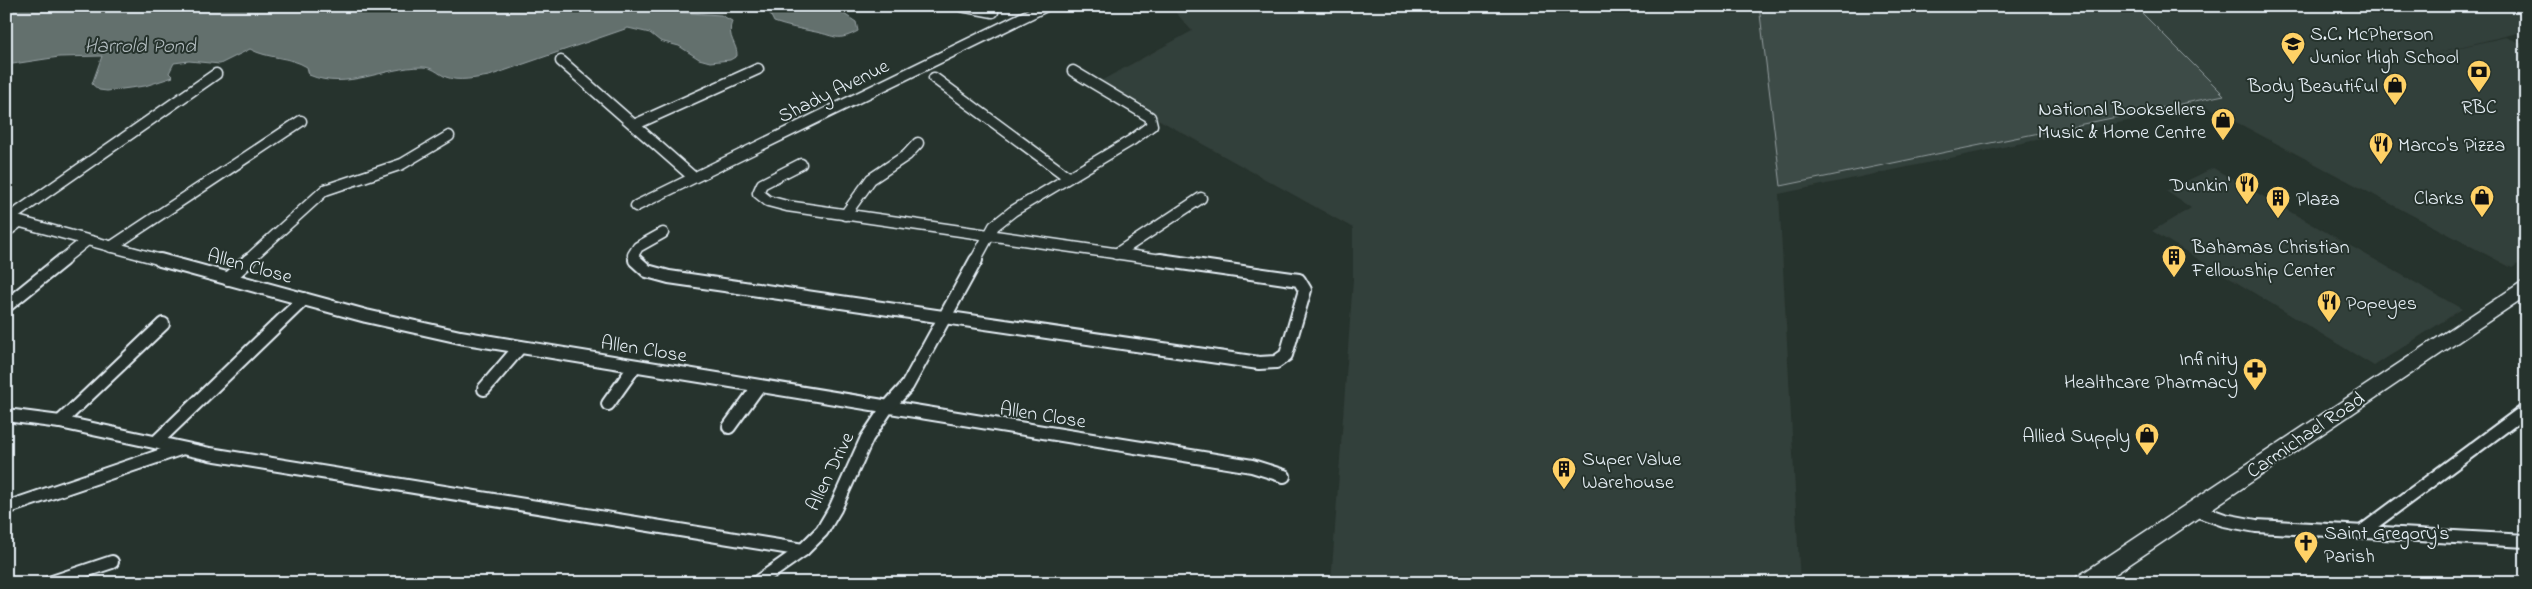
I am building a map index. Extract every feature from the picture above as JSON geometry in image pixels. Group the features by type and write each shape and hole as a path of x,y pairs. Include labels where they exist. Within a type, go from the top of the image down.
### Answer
{"main road":[{"name":"Carmichael Road","path":"2085,583 2526,287"}],"street":[{"path":"961,6 993,12"},
{"name":"Shady Avenue","path":"636,206 1046,6"},
{"path":"561,61 694,177"},
{"path":"634,125 758,68"},
{"name":"Allen Drive","path":"756,583 803,550 822,531 830,518 867,438 887,408 907,386 988,235 1005,216 1132,140 1153,122 1143,113 1073,71"},
{"path":"6,232 11,220 216,74"},
{"path":"934,78 1068,177"},
{"path":"111,247 227,168 301,121"},
{"path":"228,279 325,190 402,164 450,136"},
{"path":"845,215 871,179 907,156 918,143"},
{"path":"663,233 638,247 633,255 635,262 649,272 1259,363 1277,362 1286,357 1305,290 1298,280 845,215 777,204 761,197 758,193 762,184 801,164"},
{"path":"1116,254 1201,198"},
{"name":"Allen Close","path":"11,220 304,299 460,337 1252,466 1284,476"},
{"path":"6,306 86,240"},
{"path":"156,442 304,299"},
{"path":"60,422 163,324"},
{"path":"484,389 520,347"},
{"path":"608,404 635,366"},
{"path":"729,427 758,387"},
{"path":"2360,533 2526,410"},
{"path":"6,415 60,422 180,448 803,550"},
{"path":"6,508 180,448"},
{"path":"2193,509 2224,520 2256,526 2526,541"},
{"path":"49,583 112,562"}],"shaded area":[{"path":"1170,6 2526,6 2526,31 2426,55 2506,37 2526,45 2526,259 2512,268 2204,105 1779,194 1800,583 1331,583 1353,279 1353,228 1095,84 1192,31"},
{"path":"1759,6 2135,6 2224,95 1781,186"},
{"path":"2213,168 2462,309 2374,366 2152,231 2191,208 2166,191"}],"water":[{"name":"Harrold Pond","path":"6,6 673,6 674,12 721,15 732,21 730,32 737,56 730,60 710,62 699,59 679,46 660,41 650,33 628,28 489,76 473,79 451,78 432,69 422,67 393,70 351,80 337,80 309,75 307,67 300,63 250,49 220,64 189,61 174,63 169,73 173,77 145,86 107,91 99,90 92,84 102,56 59,57 6,65"},
{"path":"766,6 832,6 856,22 858,31 837,37 784,25 774,22"}],"place":[{"name":"S.C. McPherson Junior High School","path":"2293,65"},
{"name":"RBC","path":"2479,93"},
{"name":"Body Beautiful","path":"2395,106"},
{"name":"National Booksellers Music & Home Centre","path":"2223,141"},
{"name":"Marco's Pizza","path":"2381,165"},
{"name":"Dunkin'","path":"2247,205"},
{"name":"Clarks","path":"2482,218"},
{"name":"Plaza","path":"2278,219"},
{"name":"Bahamas Christian Fellowship Center","path":"2174,278"},
{"name":"Popeyes","path":"2329,323"},
{"name":"Infinity Healthcare Pharmacy","path":"2255,391"},
{"name":"Allied Supply","path":"2147,456"},
{"name":"Super Value Warehouse","path":"1564,490"},
{"name":"Saint Gregory's Parish","path":"2306,564"}]}
